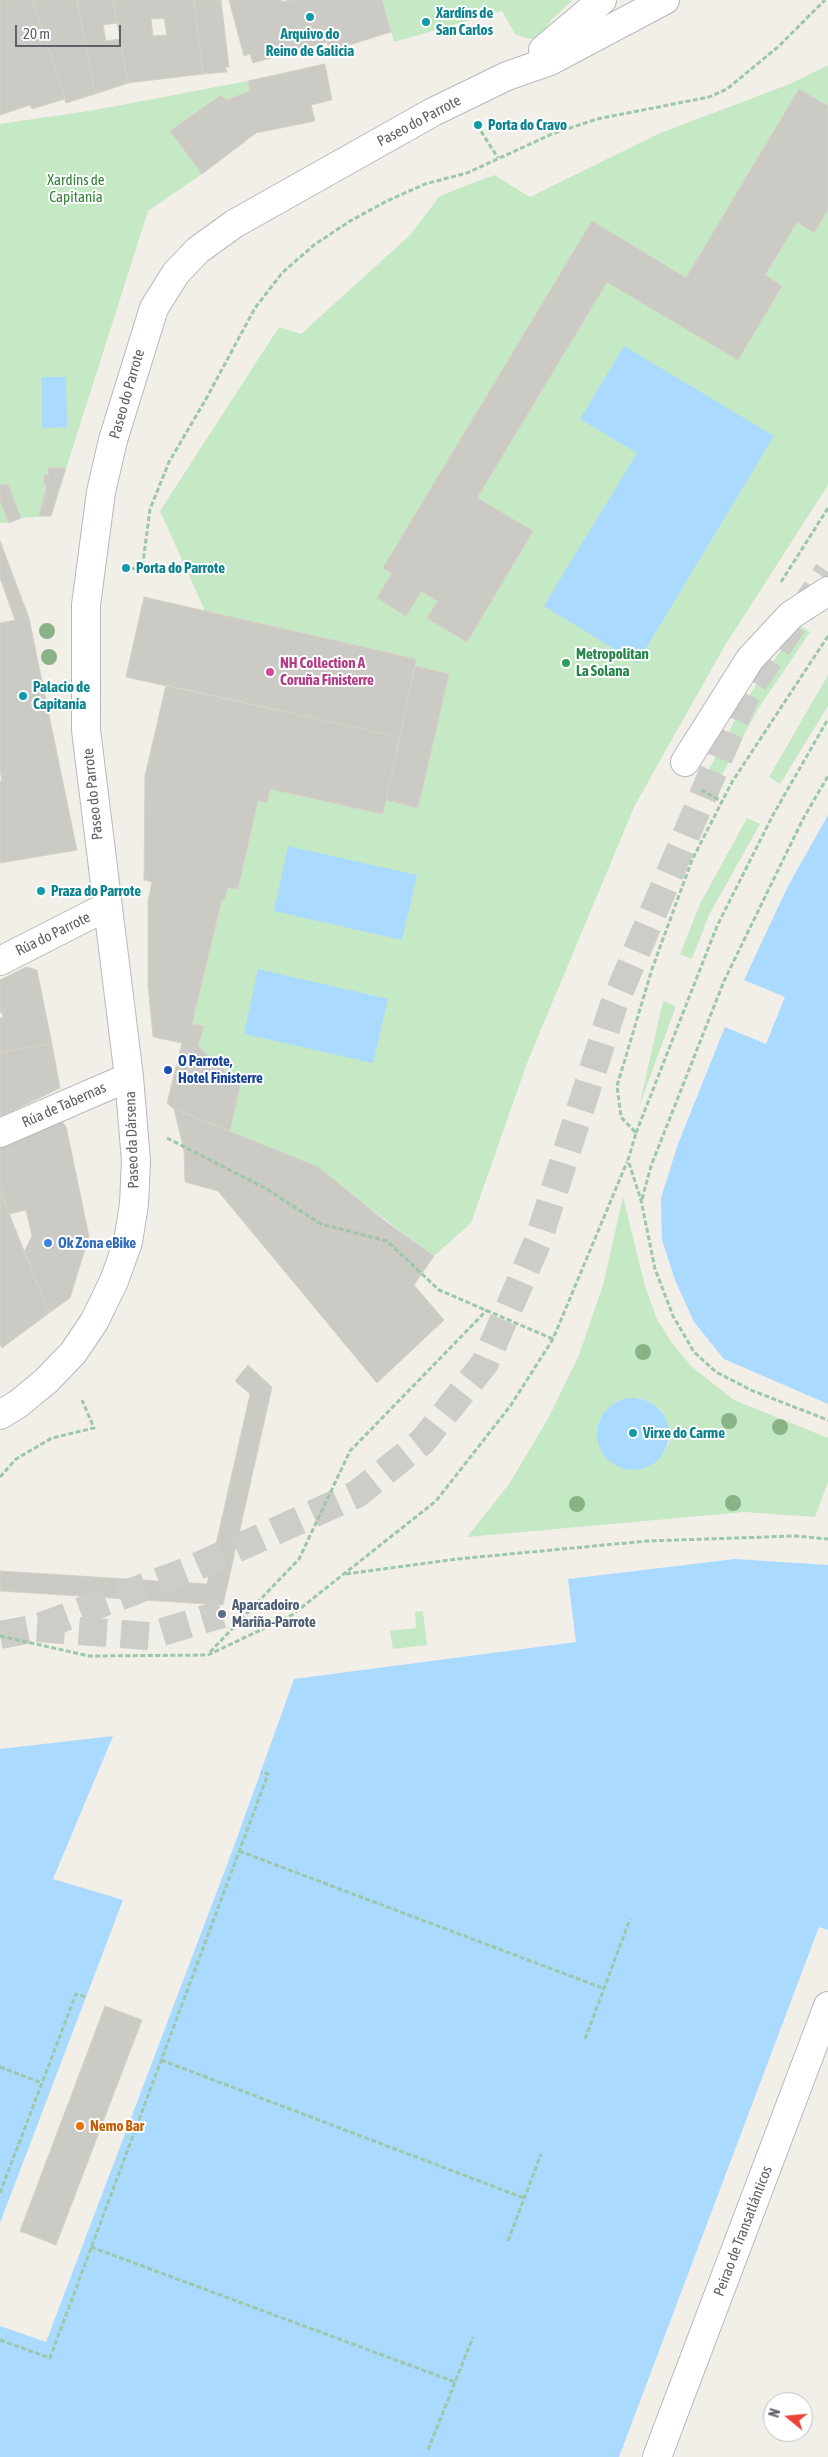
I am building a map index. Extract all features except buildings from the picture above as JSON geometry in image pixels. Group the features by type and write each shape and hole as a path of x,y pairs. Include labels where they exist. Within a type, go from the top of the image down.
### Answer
{"street":[{"name":"Paseo do Parrote","path":"507,76 566,32 602,0"},
{"path":"550,61 649,0"},
{"name":"Paseo do Parrote","path":"106,907 86,730 86,605 100,492 113,440 154,308 176,273 192,256 234,224 433,112 507,76 550,61 665,0"},
{"path":"686,762 750,659 791,615 828,591"},
{"name":"Rúa do Parrote","path":"0,961 106,907"},
{"name":"Paseo da Dársena","path":"0,1416 46,1381 73,1353 94,1322 117,1274 128,1242 134,1204 136,1161 129,1077 106,907"},
{"name":"Rúa de Tabernas","path":"0,1134 129,1077"},
{"name":"Peirao de Transatlánticos","path":"657,2457 828,2006"}],"path":[{"path":"119,567 142,570 150,509 169,462 206,399 255,308 282,273 314,246 350,221 380,205 425,184 467,173 552,134 597,120 709,97 727,89 779,46 825,0"},
{"path":"473,117 498,158"},
{"path":"636,1132 621,1117 617,1086 652,969 692,860 732,782 828,636"},
{"path":"0,1636 89,1656 208,1655 292,1615 436,1501 511,1404 553,1339 628,1160 636,1132 717,926 773,815 828,719"},
{"path":"641,1200 651,1166 724,981 803,819 828,776"},
{"path":"168,1138 265,1188 321,1224 387,1241 439,1290 553,1339"},
{"path":"628,1160 641,1200 655,1269 673,1316 694,1352 716,1372 745,1387 828,1420"},
{"path":"208,1655 299,1559 350,1451 487,1310"},
{"path":"0,1477 16,1459 52,1438 94,1428 82,1400"},
{"path":"346,1574 457,1560 647,1541 794,1536 828,1539"},
{"path":"0,2340 50,2358 268,1774 261,1772"},
{"path":"239,1852 605,1989"},
{"path":"585,2039 630,1919"},
{"path":"0,2194 76,1994 86,1997"},
{"path":"161,2060 524,2198"},
{"path":"0,2067 42,2083"},
{"path":"508,2242 541,2154"},
{"path":"92,2247 455,2382"},
{"path":"428,2450 473,2337"}],"green space":[{"name":"Xardíns de San Carlos","path":"382,0 573,0 551,20 545,33 539,37 530,39 515,34 502,11 394,42"},
{"name":"Metropolitan La Solana","path":"828,65 828,485 724,647 635,805 527,1063 471,1223 434,1256 351,1194 291,1157 230,1131 240,1086 198,1046 204,1026 192,1024 222,899 224,900 228,888 238,889 258,801 267,803 270,789 383,814 386,800 418,808 449,674 415,666 416,659 205,611 160,511 279,327 301,334 409,236 440,196 494,175 530,197 658,134 792,83"},
{"name":"Xardíns de Capitanía","path":"248,81 250,91 226,100 221,95 170,131 202,174 148,211 51,516 21,518 9,523 0,523 0,124 95,110"},
{"path":"799,625 810,632 758,709 718,782 706,775 745,701"},
{"path":"828,675 828,706 780,784 769,777"},
{"path":"747,818 760,824 709,915 692,959 680,954 700,904"},
{"path":"663,1001 676,1006 639,1107"},
{"path":"623,1197 645,1286 657,1319 672,1343 692,1367 734,1400 828,1438 828,1482 815,1517 744,1512 467,1537 509,1484 549,1417 579,1355 603,1285","holes":["639,1398 650,1402 660,1409 669,1431 669,1443 663,1454 597,1431 600,1420 606,1410"]},
{"path":"423,1611 427,1645 393,1649 390,1631 416,1628 415,1612"}],"water":[{"path":"624,346 774,436 637,663 544,606 637,453 580,419"},
{"path":"42,377 66,377 67,427 42,428"},
{"path":"828,815 828,1404 724,1359 694,1322 675,1280 662,1240 661,1198 678,1144 725,1027 766,1044 785,997 744,980 788,886"},
{"path":"288,846 417,875 402,940 274,911"},
{"path":"258,969 388,999 373,1063 244,1034"},
{"path":"633,1398 647,1401 659,1408 666,1420 669,1434 666,1448 659,1460 647,1467 633,1470 619,1467 607,1460 600,1448 597,1434 600,1420 607,1408 619,1401"},
{"path":"735,1559 828,1565 828,1930 819,1927 619,2457 0,2457 0,2326 46,2342 233,1849 294,1679 576,1642 568,1579"},
{"path":"113,1736 53,1879 123,1900 0,2223 0,1749"}],"tunnel":[{"path":"0,1635 37,1628 187,1571 357,1494 423,1441 485,1363 538,1241 613,1007 747,692 828,572"},
{"path":"37,1628 149,1636 222,1614"}],"place":[{"name":"Arquivo do Reino de Galicia","path":"310,17"},
{"name":"Xardíns de San Carlos","path":"426,22"},
{"name":"Porta do Cravo","path":"478,125"},
{"name":"Porta do Parrote","path":"126,568"},
{"name":"Metropolitan La Solana","path":"566,663"},
{"name":"NH Collection A Coruña Finisterre","path":"270,672"},
{"name":"Palacio de Capitanía","path":"23,696"},
{"name":"Praza do Parrote","path":"41,891"},
{"name":"O Parrote, Hotel Finisterre","path":"168,1070"},
{"name":"Ok Zona eBike","path":"48,1243"},
{"name":"Virxe do Carme","path":"633,1433"},
{"name":"Aparcadoiro Mariña-Parrote","path":"222,1614"},
{"name":"Nemo Bar","path":"80,2126"}]}
